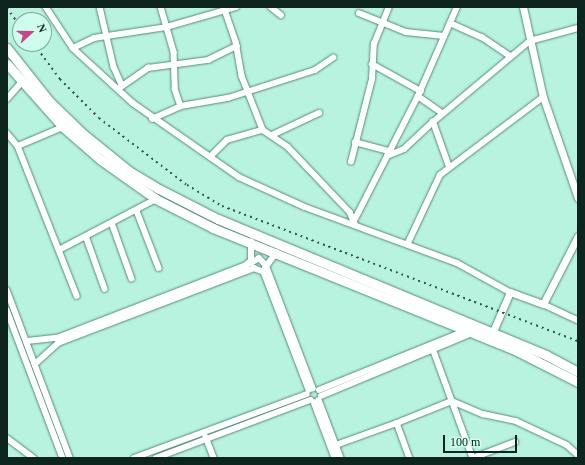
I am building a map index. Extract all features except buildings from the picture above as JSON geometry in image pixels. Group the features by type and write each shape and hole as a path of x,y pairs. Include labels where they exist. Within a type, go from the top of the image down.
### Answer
{"highway":[{"path":"7,48 49,101 82,133 124,167 159,189 218,219 578,372"},
{"path":"7,64 63,127 101,160 156,199 276,253 468,332 491,336 550,365 578,382"}],"street":[{"path":"46,7 55,25 74,48 120,87 152,119 255,186 355,221 408,242 457,263 510,292 543,304 578,320"},
{"path":"100,7 108,35 116,77 120,87"},
{"path":"161,7 167,27 175,66 175,88 181,106"},
{"path":"74,48 108,35 167,27 224,9 236,7"},
{"path":"271,7 281,15"},
{"path":"351,162 370,88 372,64 382,24 389,7"},
{"path":"355,221 419,93 456,8 450,7"},
{"path":"523,7 543,97 578,198"},
{"path":"224,9 237,46 248,91 263,130 288,147 355,221"},
{"path":"359,13 382,24 406,32 444,36"},
{"path":"450,23 482,37 510,56"},
{"path":"355,142 388,154 404,149 442,113 530,40 578,28"},
{"path":"120,87 148,68 175,66 208,60 237,46"},
{"path":"152,119 181,106 248,91 315,70 333,58"},
{"path":"372,64 419,93 442,113"},
{"path":"7,99 22,82"},
{"path":"408,242 435,182 449,167 543,97"},
{"path":"272,135 319,113"},
{"path":"433,122 449,167"},
{"path":"18,146 63,127"},
{"path":"210,157 227,140 263,130"},
{"path":"7,133 18,146 77,296"},
{"path":"59,250 156,199"},
{"path":"137,210 159,268"},
{"path":"112,223 132,279"},
{"path":"86,236 105,289"},
{"path":"543,304 578,236"},
{"path":"251,242 250,261 254,268"},
{"path":"264,268 276,253"},
{"path":"35,364 58,343 91,327 259,258 310,391 317,398 341,458"},
{"path":"27,341 57,338 254,268 264,268"},
{"path":"7,290 70,458"},
{"path":"491,336 510,292"},
{"path":"7,310 63,458"},
{"path":"7,329 14,327"},
{"path":"317,398 432,346 468,332"},
{"path":"156,458 317,398 434,352 468,332"},
{"path":"432,346 473,458 515,442"},
{"path":"310,391 317,398 335,458"},
{"path":"134,458 204,433 310,391"},
{"path":"336,445 452,401 483,414 516,421 567,445 578,455"},
{"path":"397,423 410,458"},
{"path":"204,433 214,458"},
{"path":"7,438 34,458"}],"railway":[{"path":"7,8 12,15"},
{"path":"40,52 60,79 99,118 187,185 222,206 578,341"}]}
